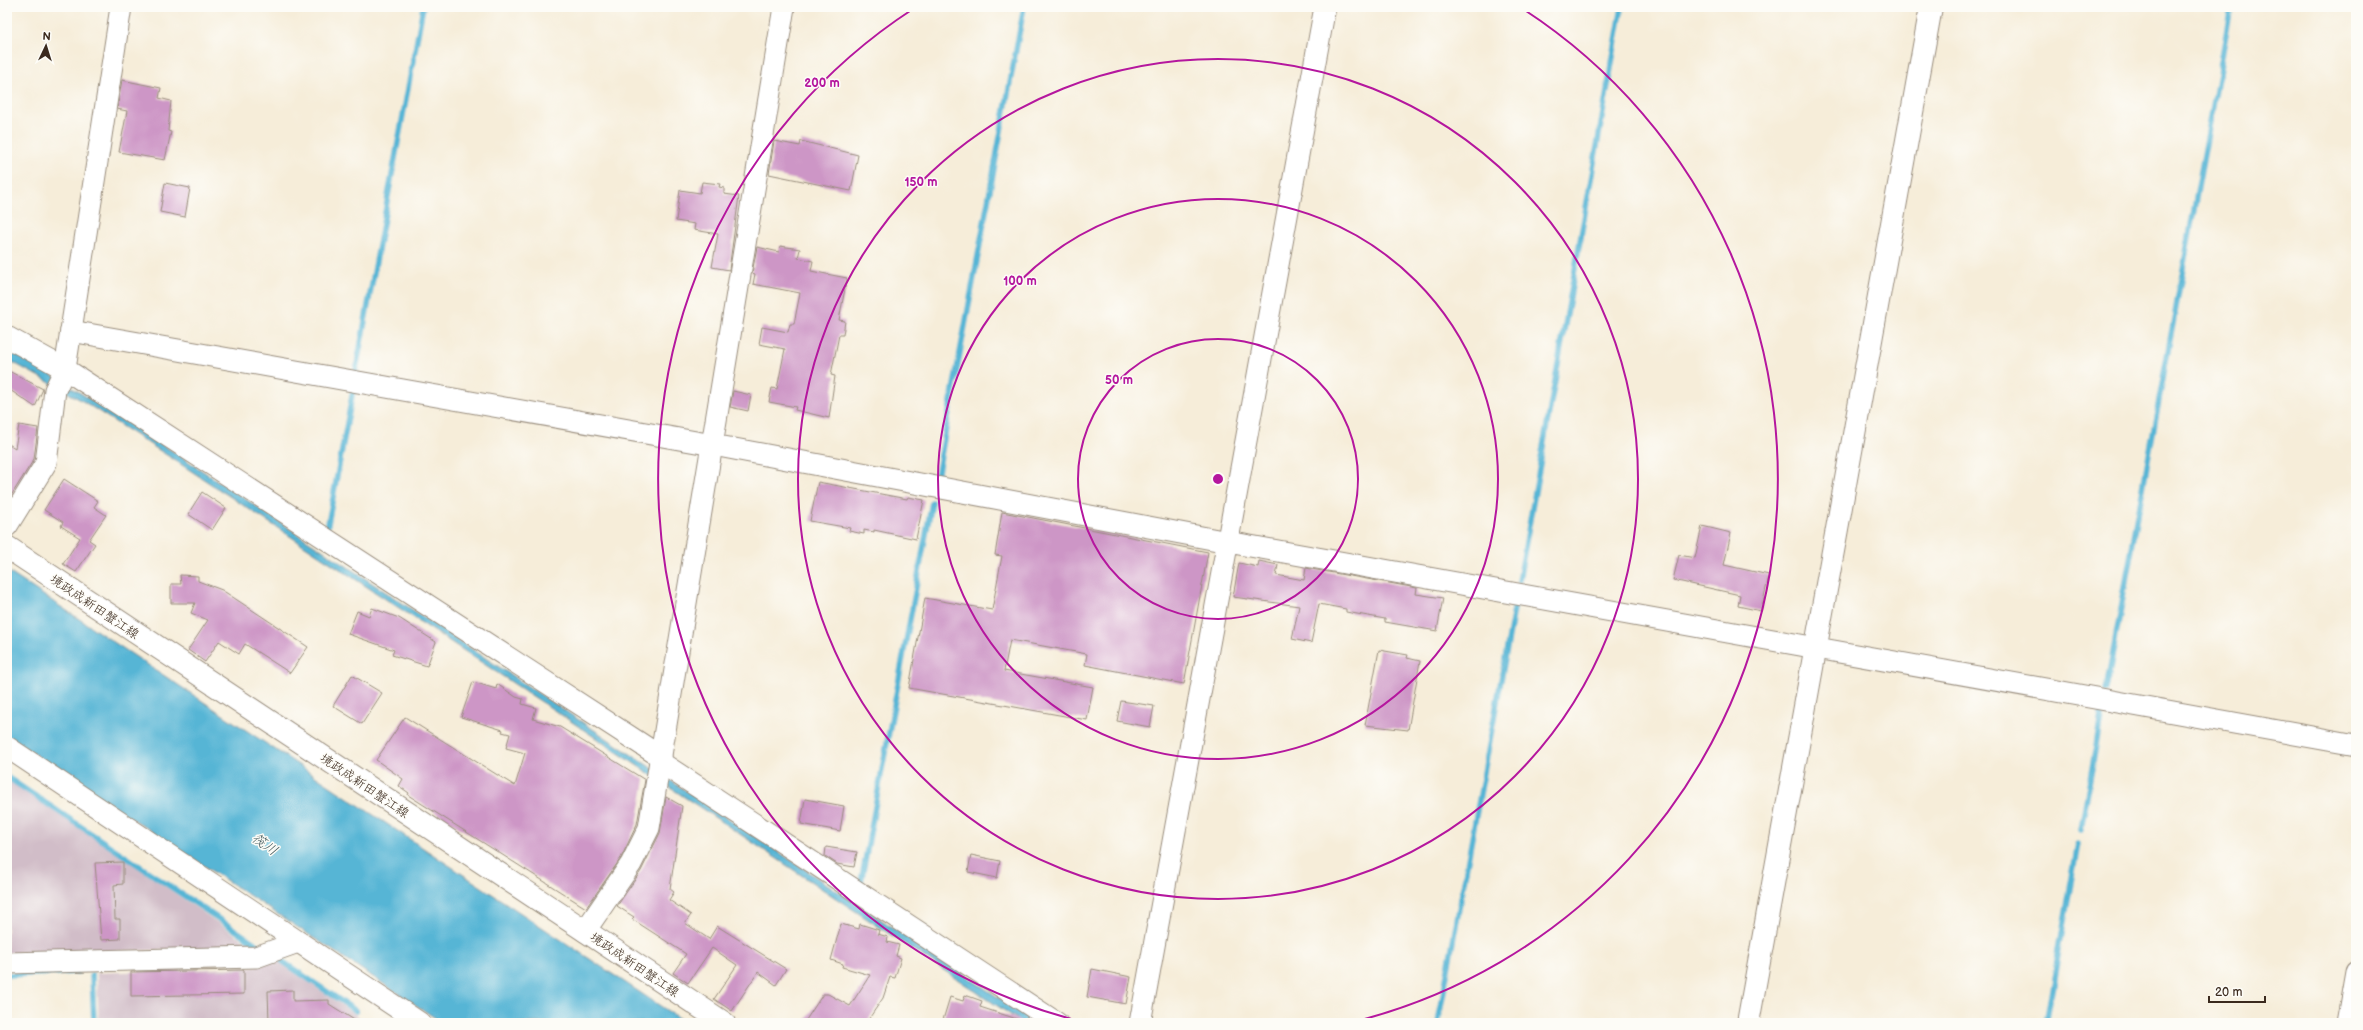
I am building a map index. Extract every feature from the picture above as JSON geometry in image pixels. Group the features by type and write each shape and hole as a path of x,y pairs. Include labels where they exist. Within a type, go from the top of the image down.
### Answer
{"street":[{"path":"7,526 46,463 55,390 65,369 121,7"},
{"path":"586,932 631,864 649,828 784,7"},
{"path":"1140,1023 1325,7"},
{"path":"1748,1023 1817,647 1931,7"},
{"path":"71,331 713,446 1228,542 2356,745"},
{"path":"7,337 65,369 659,767 1057,1023"},
{"name":"境政成新田蟹江線","path":"7,547 724,1023"},
{"path":"7,747 415,1022"},
{"path":"7,963 256,957 298,942"},
{"path":"2347,1023 2356,972"}],"shaded area":[{"path":"7,780 93,837 255,948 7,953"},
{"path":"276,960 368,1023 99,1023 97,973 255,967"}],"water":[{"path":"7,350 50,374 177,454 1037,1023 1023,1023 566,718 176,461 81,400 7,359"},
{"name":"筏川","path":"7,571 686,1023 443,1023 7,736"}],"building":[{"path":"122,80 161,88 159,98 171,101 168,131 171,132 165,160 119,152 127,111 117,109"},
{"path":"774,141 800,146 801,141 858,155 851,191 769,174"},
{"path":"702,182 720,184 719,187 724,188 724,194 739,196 729,270 712,267 718,234 694,230 695,224 676,221 680,190 700,193"},
{"path":"165,183 190,188 185,217 160,212"},
{"path":"780,246 800,249 798,258 813,261 811,271 847,278 839,320 845,321 843,335 839,335 831,375 835,376 829,418 795,410 796,407 769,402 772,388 777,389 785,349 759,344 762,327 788,332 790,324 794,324 800,293 753,284 755,274 752,273 757,247 779,252"},
{"path":"7,370 43,389 35,407 7,388"},
{"path":"733,391 751,395 748,411 730,407"},
{"path":"19,425 38,428 34,459 7,502 7,443 15,448"},
{"path":"64,479 98,501 94,507 106,515 89,540 95,544 76,572 63,564 80,538 61,526 63,522 44,510"},
{"path":"818,482 907,499 908,497 924,500 916,539 874,530 874,532 864,530 864,534 849,531 850,528 810,521"},
{"path":"202,492 226,508 212,530 188,514"},
{"path":"1002,512 1208,552 1184,684 1085,665 1087,654 1010,640 1004,671 1093,687 1087,720 909,688 925,598 992,610 1002,556 995,555"},
{"path":"1702,526 1731,533 1724,565 1769,575 1761,611 1738,606 1740,595 1673,580 1679,555 1695,558"},
{"path":"1259,561 1278,565 1276,575 1304,580 1306,568 1417,588 1416,594 1443,598 1437,631 1385,622 1385,619 1346,612 1346,609 1319,604 1311,643 1292,639 1299,606 1233,597 1239,563 1258,567"},
{"path":"180,575 198,576 198,581 222,590 308,647 290,673 245,644 239,654 219,641 205,662 188,650 208,620 191,613 195,603 171,603 171,584 181,584"},
{"path":"372,608 399,618 436,642 427,666 392,655 394,650 348,634 357,611 369,616"},
{"path":"1379,650 1408,655 1407,658 1420,661 1408,730 1365,725"},
{"path":"352,675 382,693 362,724 333,706"},
{"path":"473,682 496,689 497,684 516,697 523,699 522,704 536,708 533,719 560,727 645,780 637,824 621,858 586,908 408,795 409,793 399,786 403,779 376,760 405,717 515,786 525,753 506,748 510,734 502,732 503,730 461,717"},
{"path":"1121,701 1154,706 1150,727 1117,721"},
{"path":"666,797 682,806 670,889 674,892 669,900 691,915 685,923 709,939 717,926 786,969 776,985 758,972 732,1011 714,999 737,965 712,948 688,983 673,973 686,954 632,919 634,917 617,906 641,871 660,833"},
{"path":"805,799 844,806 840,831 801,824"},
{"path":"826,847 857,852 854,867 837,864 825,856"},
{"path":"971,855 1000,861 997,878 968,872"},
{"path":"123,862 123,884 114,885 115,919 120,919 120,939 101,940 95,863"},
{"path":"841,924 859,929 860,924 879,930 878,934 888,937 887,942 899,945 896,956 901,958 895,978 890,977 883,998 866,1023 804,1023 823,994 828,994 850,1006 870,975 842,967 843,964 831,960"},
{"path":"1092,969 1131,977 1126,1004 1087,997"},
{"path":"244,970 244,994 131,996 131,972"},
{"path":"293,990 293,1001 329,1000 329,1004 359,1023 269,1023 268,991"},
{"path":"965,995 982,1001 980,1007 1020,1020 1019,1023 942,1023 950,997 963,1001"}],"waterway":[{"path":"356,370 423,7"},
{"path":"937,477 1024,7"},
{"path":"1519,581 1622,7"},
{"path":"2106,690 2231,7"},
{"path":"327,529 353,391"},
{"path":"861,882 932,502"},
{"path":"1438,1023 1515,604"},
{"path":"2081,830 2102,712"},
{"path":"7,777 262,948"},
{"path":"2046,1023 2078,844"},
{"path":"282,961 356,1011"},
{"path":"7,975 77,972"},
{"path":"92,975 94,1023"}]}
